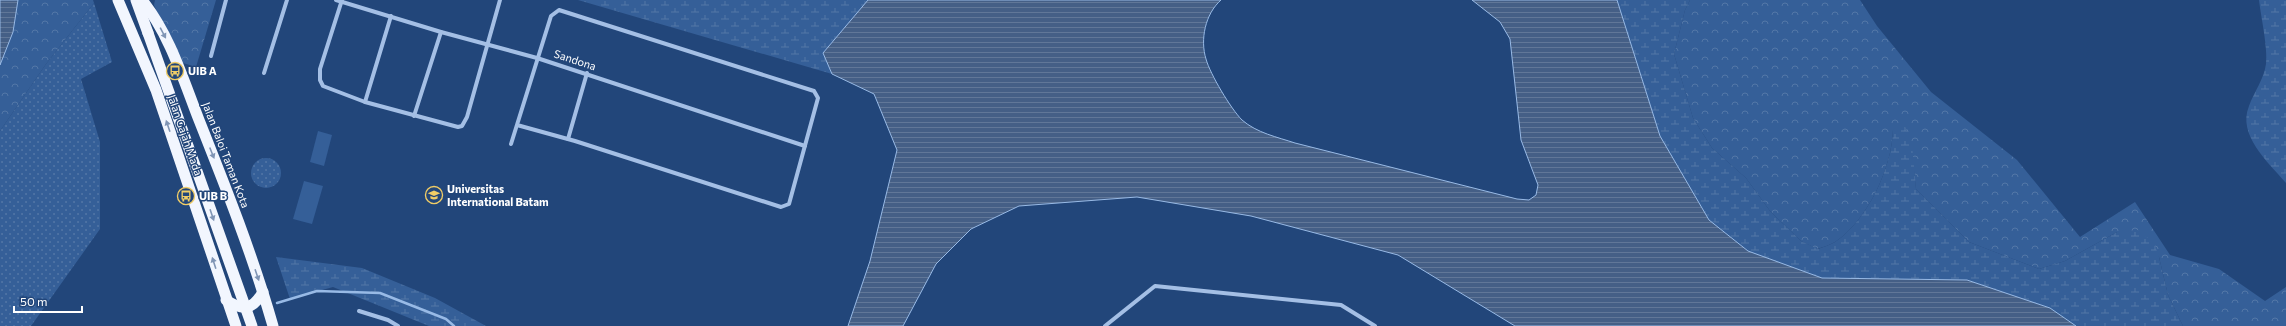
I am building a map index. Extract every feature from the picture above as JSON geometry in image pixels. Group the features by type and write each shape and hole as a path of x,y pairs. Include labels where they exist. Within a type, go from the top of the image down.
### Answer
{"highway":[{"name":"Jalan Gajah Mada","path":"118,0 156,90 236,326"},
{"name":"Jalan Gajah Mada","path":"136,0 252,326"},
{"name":"Jalan Baloi Taman Kota","path":"142,0 154,16 173,52 221,175 263,292 273,326"},
{"path":"226,300 234,306 249,307 256,303 263,292"}],"street":[{"path":"211,56 226,0"},
{"path":"264,73 286,0"},
{"name":"Sandona","path":"336,0 441,32 488,43 587,73 805,146"},
{"path":"342,1 320,69 320,80 323,86 365,102 458,127 462,126 466,122 500,0"},
{"path":"512,144 517,125 537,58 551,16 559,10 814,91 818,98 789,204 781,207 517,125"},
{"path":"365,102 390,16"},
{"path":"414,116 441,32"},
{"path":"568,140 587,73"},
{"path":"1105,326 1155,286 1341,305 1375,326"},
{"path":"359,311 388,320 398,326"}],"green space":[{"path":"18,0 93,0 94,3 46,64 0,131 0,65 13,32"},
{"path":"155,0 216,0 196,67 180,62 154,5"},
{"path":"578,0 868,0 823,53 832,74"},
{"path":"1617,0 1690,0 1685,10 1674,54 1693,118 1712,148 1746,178 1770,211 1801,241 1818,249 1835,242 1847,233 1867,207 1883,177 1892,145 1893,130 1905,126 1912,143 1916,189 1969,242 2039,269 2065,261 2117,232 2138,230 2154,243 2168,295 2183,326 2076,326 2050,308 1967,280 1822,278 1748,251 1709,220 1660,136"},
{"path":"1690,0 1860,0 1877,26 1931,92 2017,160 2080,237 2135,202 2170,255 2219,269 2265,301 2286,287 2286,326 2183,326 2168,295 2159,257 2117,232 2065,261 2039,269 1969,242 1916,189 1914,171 1893,130 1892,145 1883,177 1876,192 1857,221 1847,233 1835,242 1826,246 1817,249 1801,241 1770,211 1746,178 1712,148 1693,118 1674,54 1685,10"},
{"path":"2259,0 2286,0 2286,183 2256,148 2247,127 2246,117 2249,106 2263,75 2266,64 2265,41"},
{"path":"94,3 112,62 81,79 100,142 100,229 31,326 0,326 0,131 46,64"},
{"path":"318,131 332,135 324,166 310,162"},
{"path":"266,158 277,162 281,173 277,184 266,188 255,184 251,173 255,162"},
{"path":"304,181 323,186 312,224 293,219"},
{"path":"276,257 362,268 435,298 486,326 429,326 333,287 290,299"}],"shaded area":[{"path":"0,0 18,0 13,32 0,65"},
{"path":"868,0 1221,0 1211,12 1205,28 1204,52 1208,65 1221,91 1232,108 1242,120 1254,128 1295,143 1517,199 1529,200 1536,195 1538,185 1521,140 1510,39 1500,22 1472,0 1617,0 1660,136 1709,220 1748,251 1822,278 1967,280 2050,308 2076,326 1515,326 1398,255 1251,216 1137,197 1019,206 971,229 936,264 903,326 848,326 870,261 897,150 874,94 832,74 823,53"}],"waterway":[{"path":"277,303 317,291 380,293 446,319 454,326"}],"place":[{"name":"UIB A","path":"175,71"},
{"name":"Universitas International Batam","path":"434,195"},
{"name":"UIB B","path":"186,196"}]}
